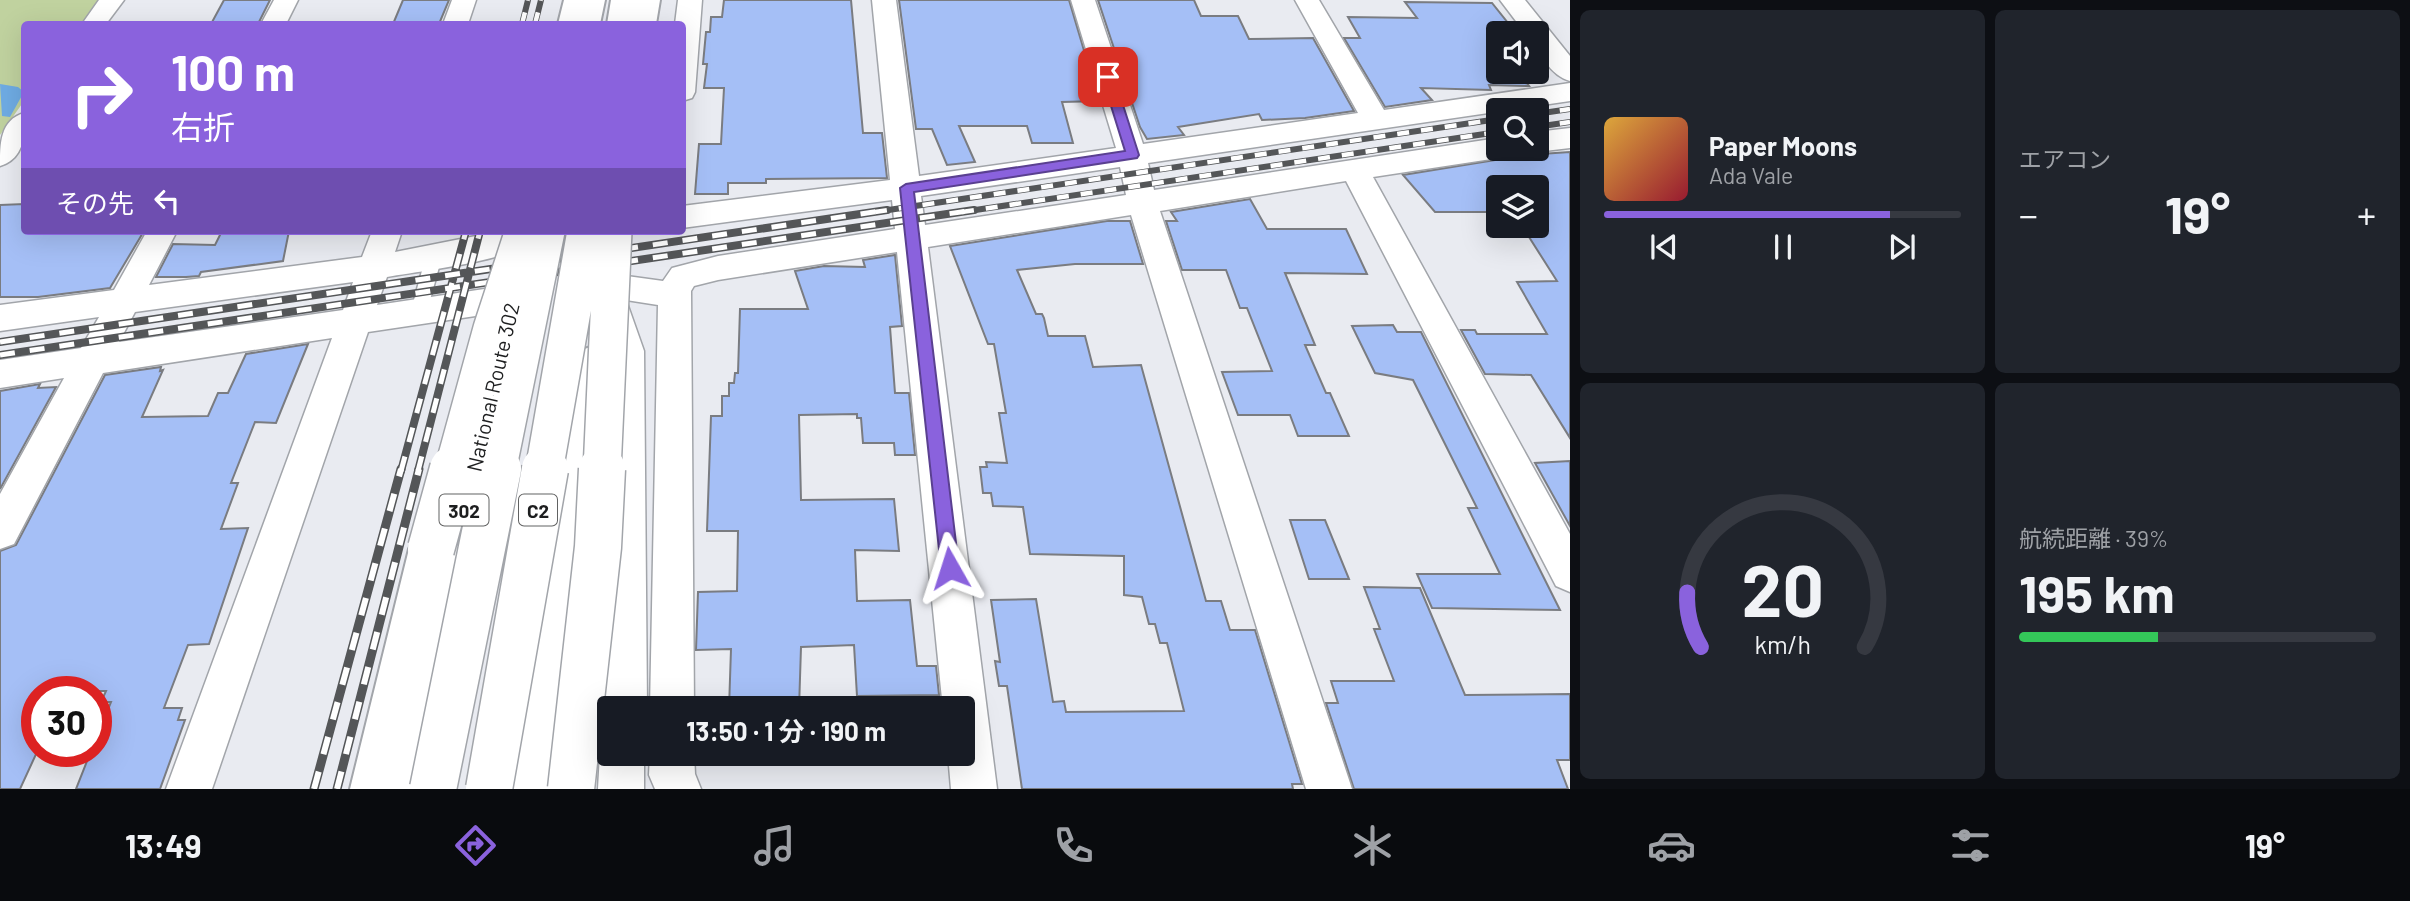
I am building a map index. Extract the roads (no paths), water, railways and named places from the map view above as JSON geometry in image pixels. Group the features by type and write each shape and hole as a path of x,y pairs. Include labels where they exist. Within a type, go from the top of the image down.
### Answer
{"highway":[{"path":"572,21 577,0"},
{"path":"588,21 592,0"},
{"path":"621,21 624,0"},
{"path":"644,21 647,0"},
{"path":"375,789 430,550 492,329 529,235"},
{"name":"C2","path":"433,789 529,235"},
{"name":"National Route 302","path":"402,789 510,309 529,235"},
{"name":"C2","path":"489,789 585,235"},
{"path":"532,789 612,235"},
{"path":"571,789 598,547 613,235"}],"street":[{"path":"96,21 112,0"},
{"path":"276,21 286,0"},
{"path":"457,21 464,0"},
{"path":"686,46 690,0"},
{"path":"884,0 974,789"},
{"path":"1083,0 1132,155 1142,202 1329,789"},
{"path":"1307,0 1364,122 1370,167 1570,573"},
{"path":"1512,0 1570,73"},
{"path":"686,216 906,188 1570,92"},
{"path":"0,156 21,126"},
{"path":"1549,140 1570,138"},
{"path":"673,696 674,295 683,277 697,271 1486,150"},
{"path":"0,531 160,235"},
{"path":"189,789 386,235"},
{"path":"0,318 375,267 495,246 522,235"},
{"path":"625,696 628,496 626,351 605,285 674,295"},
{"path":"0,374 491,301 510,309"},
{"path":"626,351 673,391"},
{"path":"628,496 673,453"},
{"path":"544,705 616,628 626,609"},
{"path":"621,789 622,766"},
{"path":"672,766 672,775 678,789"}],"lane":[{"path":"419,311 434,256"}],"water":[{"path":"0,84 18,87 21,90 21,97 10,117 2,116"}],"railway":[{"path":"523,21 528,0"},
{"path":"536,21 541,0"},
{"path":"1549,112 1570,109"},
{"path":"875,212 1486,121"},
{"path":"1549,125 1570,122"},
{"path":"962,212 1486,134"},
{"path":"469,272 887,210"},
{"path":"466,286 974,210"},
{"path":"454,274 465,235"},
{"path":"469,272 479,235"},
{"path":"454,274 469,272"},
{"path":"466,286 469,272"},
{"path":"0,342 454,274"},
{"path":"451,288 454,274"},
{"path":"418,471 466,286"},
{"path":"451,288 466,286"},
{"path":"0,355 451,288"},
{"path":"401,471 451,288"},
{"path":"314,789 401,469"},
{"path":"337,789 419,469"}]}
